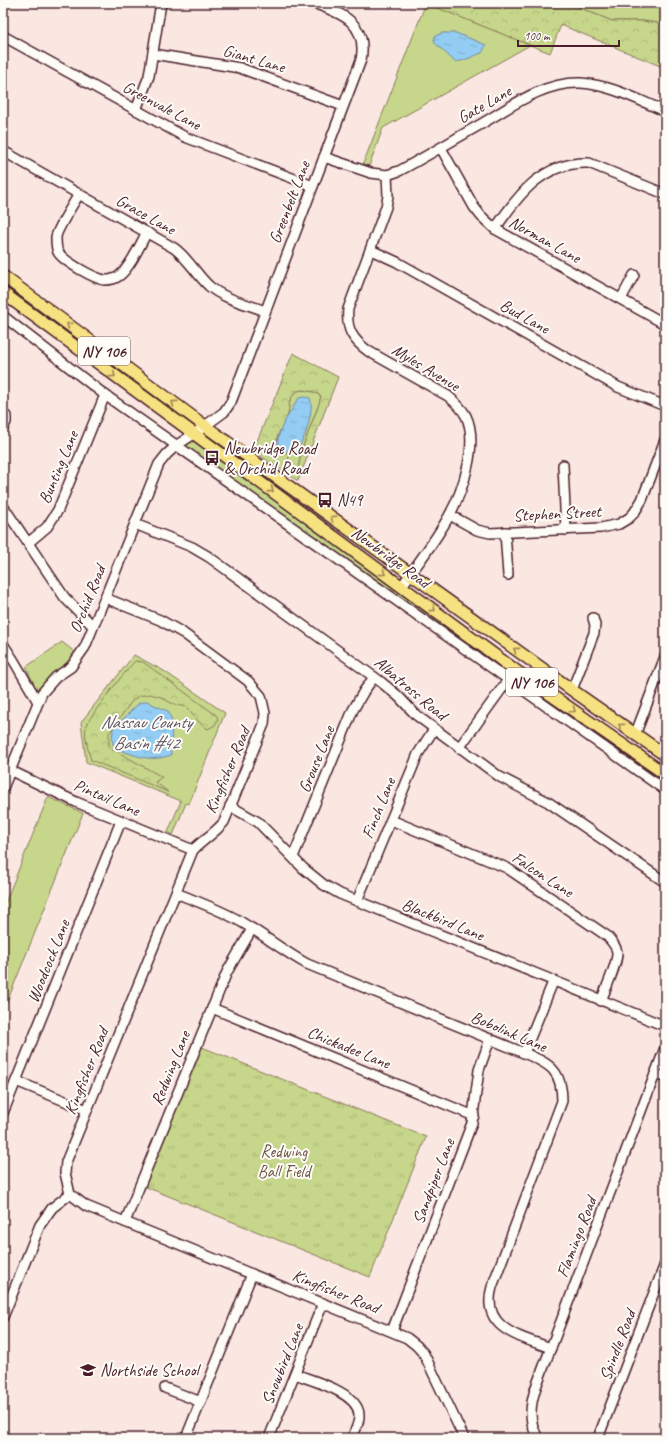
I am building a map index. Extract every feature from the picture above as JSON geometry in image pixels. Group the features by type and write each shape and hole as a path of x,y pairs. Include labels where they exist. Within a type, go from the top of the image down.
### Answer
{"main road":[{"name":"Newbridge Road","path":"3,276 205,426 572,690 665,755"},
{"name":"Newbridge Road","path":"3,293 515,670 665,774"},
{"path":"18,305 27,293"}],"street":[{"path":"136,110 149,76 161,3"},
{"name":"Greenbelt Lane","path":"205,426 224,412 231,402 324,157 363,49 359,31 346,17 336,11 313,3"},
{"name":"Greenvale Lane","path":"3,36 185,137 313,186"},
{"name":"Giant Lane","path":"153,54 240,68 343,106"},
{"name":"Gate Lane","path":"324,157 365,172 387,175 399,171 441,148 534,94 559,85 581,83 598,85 620,92 665,111"},
{"name":"Norman Lane","path":"441,148 474,208 480,216 495,229 665,324"},
{"name":"Grace Lane","path":"3,151 174,248 183,254 202,278 218,292 265,311"},
{"path":"495,229 511,206 530,185 552,170 567,164 588,163 665,194"},
{"name":"Myles Avenue","path":"387,175 388,196 386,207 348,309 348,324 353,337 368,351 448,396 463,412 470,428 471,438 465,475 450,515 402,586"},
{"path":"79,194 56,235 56,246 58,252 70,264 100,279 113,279 125,270 147,232"},
{"name":"Bud Lane","path":"371,250 397,262 618,387 665,406"},
{"path":"621,300 634,275"},
{"path":"3,316 106,395 665,790"},
{"name":"Bunting Lane","path":"28,543 46,527 58,510 106,395"},
{"path":"3,428 6,422 6,416"},
{"name":"Orchid Road","path":"3,788 7,769 45,689 78,658 85,647 160,464 167,454 177,445 205,426"},
{"name":"Stephen Street","path":"450,515 482,532 566,530 606,527 619,524 634,513 642,500 665,440"},
{"path":"563,465 566,530"},
{"path":"3,506 65,598 93,626"},
{"name":"Albatross Road","path":"135,524 192,547 209,557 374,677 398,696 416,715 459,748 500,777 548,802 665,882"},
{"path":"505,532 508,575"},
{"name":"Kingfisher Road","path":"105,598 160,620 183,633 248,681 261,696 265,713 264,724 224,822 217,830 193,850 87,1110 66,1162 65,1173 70,1194 86,1206 408,1338 424,1354 461,1437"},
{"path":"572,690 594,633 595,625 592,618"},
{"path":"3,644 38,702"},
{"path":"635,735 665,656"},
{"name":"Grouse Lane","path":"293,857 353,710 374,677"},
{"path":"459,748 508,680"},
{"name":"Finch Lane","path":"357,902 418,754 434,729"},
{"name":"Pintail Lane","path":"7,769 76,802 193,850"},
{"name":"Blackbird Lane","path":"230,806 258,822 303,868 324,885 340,894 553,982 665,1026"},
{"name":"Falcon Lane","path":"391,820 506,868 607,936 614,944 617,955 616,962 601,1001"},
{"name":"Woodcock Lane","path":"3,1113 121,821"},
{"name":"Bobolink Lane","path":"176,893 224,912 307,964 545,1062 555,1071 560,1082 562,1101 492,1287 490,1302 494,1316 503,1328 513,1334 551,1348"},
{"name":"Redwing Lane","path":"126,1222 227,972 252,929"},
{"path":"524,1053 553,982"},
{"name":"Chickadee Lane","path":"212,1008 474,1116"},
{"name":"Sandpiper Lane","path":"392,1331 474,1116 479,1070 490,1039"},
{"name":"Flamingo Road","path":"536,1437 531,1421 531,1405 536,1386 665,1048"},
{"path":"655,1074 665,1077"},
{"path":"16,1081 87,1110"},
{"path":"3,1317 40,1225 52,1208 70,1194"},
{"name":"Spindle Road","path":"598,1438 660,1290 665,1264"},
{"path":"186,1438 252,1274"},
{"name":"Snowbird Lane","path":"269,1438 324,1303"},
{"path":"295,1374 343,1393 356,1404 359,1414 359,1421 352,1438"},
{"path":"165,1388 201,1402"}],"green space":[{"path":"425,3 568,3 612,21 643,21 665,24 665,68 561,25 550,53"},
{"path":"426,3 530,45 383,128 369,166 363,164"},
{"path":"568,3 665,3 665,24 643,21 612,21"},
{"path":"293,353 338,377 298,481 253,451","holes":["303,390 314,392 321,396 302,449 297,474 294,473 287,462 290,455 277,446 277,437 287,418 291,398 297,391"]},
{"path":"303,390 314,392 321,396 302,449 297,474 294,473 287,462 290,455 277,446 277,436 287,418 291,398 297,391"},
{"path":"193,437 665,776 665,788 179,445"},
{"path":"62,642 76,653 37,691 26,667"},
{"path":"134,655 164,671 225,713 189,804 186,803 173,835 168,832 181,801 86,762 81,722"},
{"path":"135,661 143,662 216,715 218,719 215,725 208,729 185,707 150,694 139,696 132,701 109,733 109,747 162,777 155,782 168,792 91,760 86,739 86,726 124,673"},
{"path":"48,797 83,813 3,1012 3,908"},
{"name":"Redwing Ball Field","path":"197,1045 426,1137 370,1277 141,1185"}],"water":[{"path":"442,33 456,33 486,45 482,53 466,60 455,62 434,42 435,36"},
{"path":"299,398 310,398 311,411 304,437 296,451 292,454 278,446 279,435 296,402"},
{"name":"Nassau County Basin #42","path":"147,701 168,711 172,721 171,755 149,758 114,748 112,739 113,729 139,703"}],"place":[{"name":"Newbridge Road & Orchid Road","path":"212,458"},
{"name":"N49","path":"325,500"},
{"name":"Northside School","path":"88,1370"}]}
